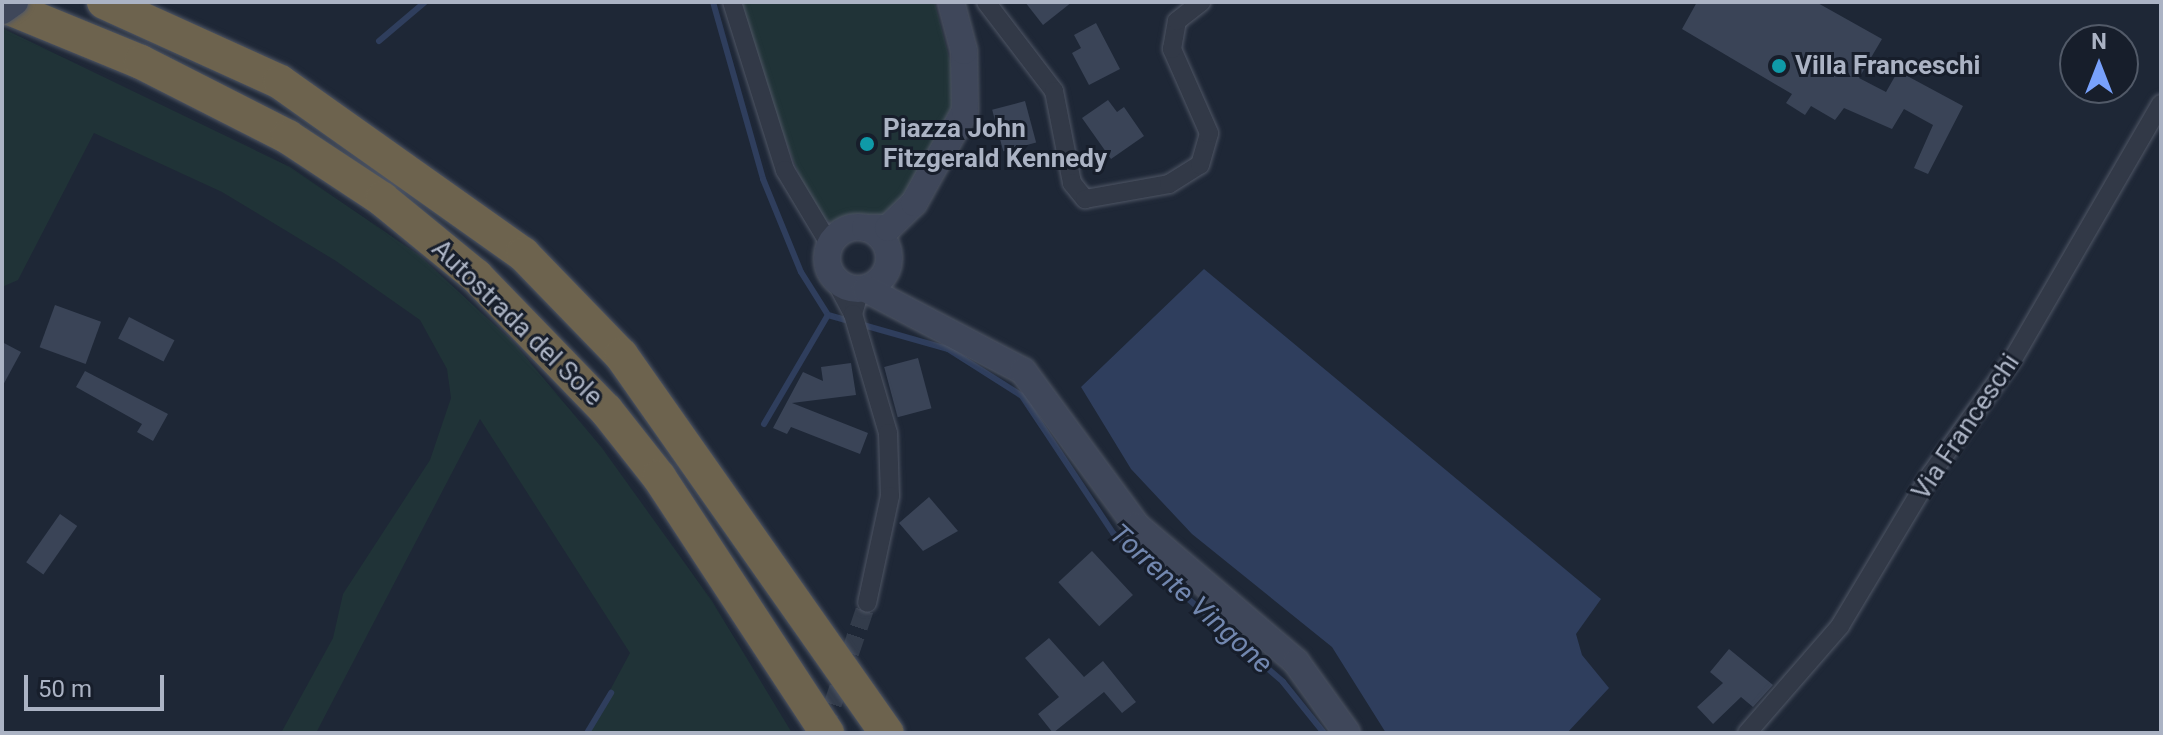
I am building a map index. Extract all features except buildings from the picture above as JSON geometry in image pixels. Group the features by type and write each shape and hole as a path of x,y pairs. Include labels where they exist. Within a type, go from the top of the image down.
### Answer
{"highway":[{"name":"Autostrada del Sole","path":"104,2 280,82 523,254 621,355 887,733"},
{"name":"Autostrada del Sole","path":"2,8 141,62 288,137 382,199 476,276 606,410 659,477 827,733"}],"street":[{"path":"2,8 15,2"},
{"path":"732,2 785,170 830,245 834,278 859,297 945,328 1023,371 1137,526 1296,662 1347,733"},
{"path":"867,603 890,496 888,433 862,338 859,297 889,265 914,203 965,111 964,51 951,2"},
{"path":"986,2 1054,91 1072,183 1085,199 1169,184 1200,165 1209,133 1172,49 1177,21 1201,2"},
{"name":"Via Franceschi","path":"1747,733 1840,626 1931,474 2013,359 2161,104"},
{"path":"830,245 845,230 888,228 914,203"},
{"path":"865,228 882,238 889,265 945,328"}],"green space":[{"path":"742,2 935,4 954,76 952,105 911,193 878,221 836,224 815,215 767,93"},
{"path":"2,28 290,167 419,255 513,342 602,448 712,601 792,733 587,733 630,653 480,419 316,733 281,733 333,638 343,594 430,460 451,398 447,369 420,320 336,261 222,192 94,133 18,280 2,287"}],"water":[{"path":"1204,269 1601,599 1576,634 1582,655 1609,688 1567,733 1386,733 1332,647 1192,534 1131,469 1081,387"}],"waterway":[{"path":"379,41 425,2"},
{"name":"Torrente Vingone","path":"713,2 763,179 801,272 828,315 948,349 1022,396 1113,533 1283,682 1324,733"},
{"path":"764,424 828,315"},
{"path":"587,733 611,693"}],"tunnel":[{"path":"824,730 867,603"}],"place":[{"name":"Villa Franceschi","path":"1779,66"},
{"name":"Piazza John Fitzgerald Kennedy","path":"867,144"}]}
